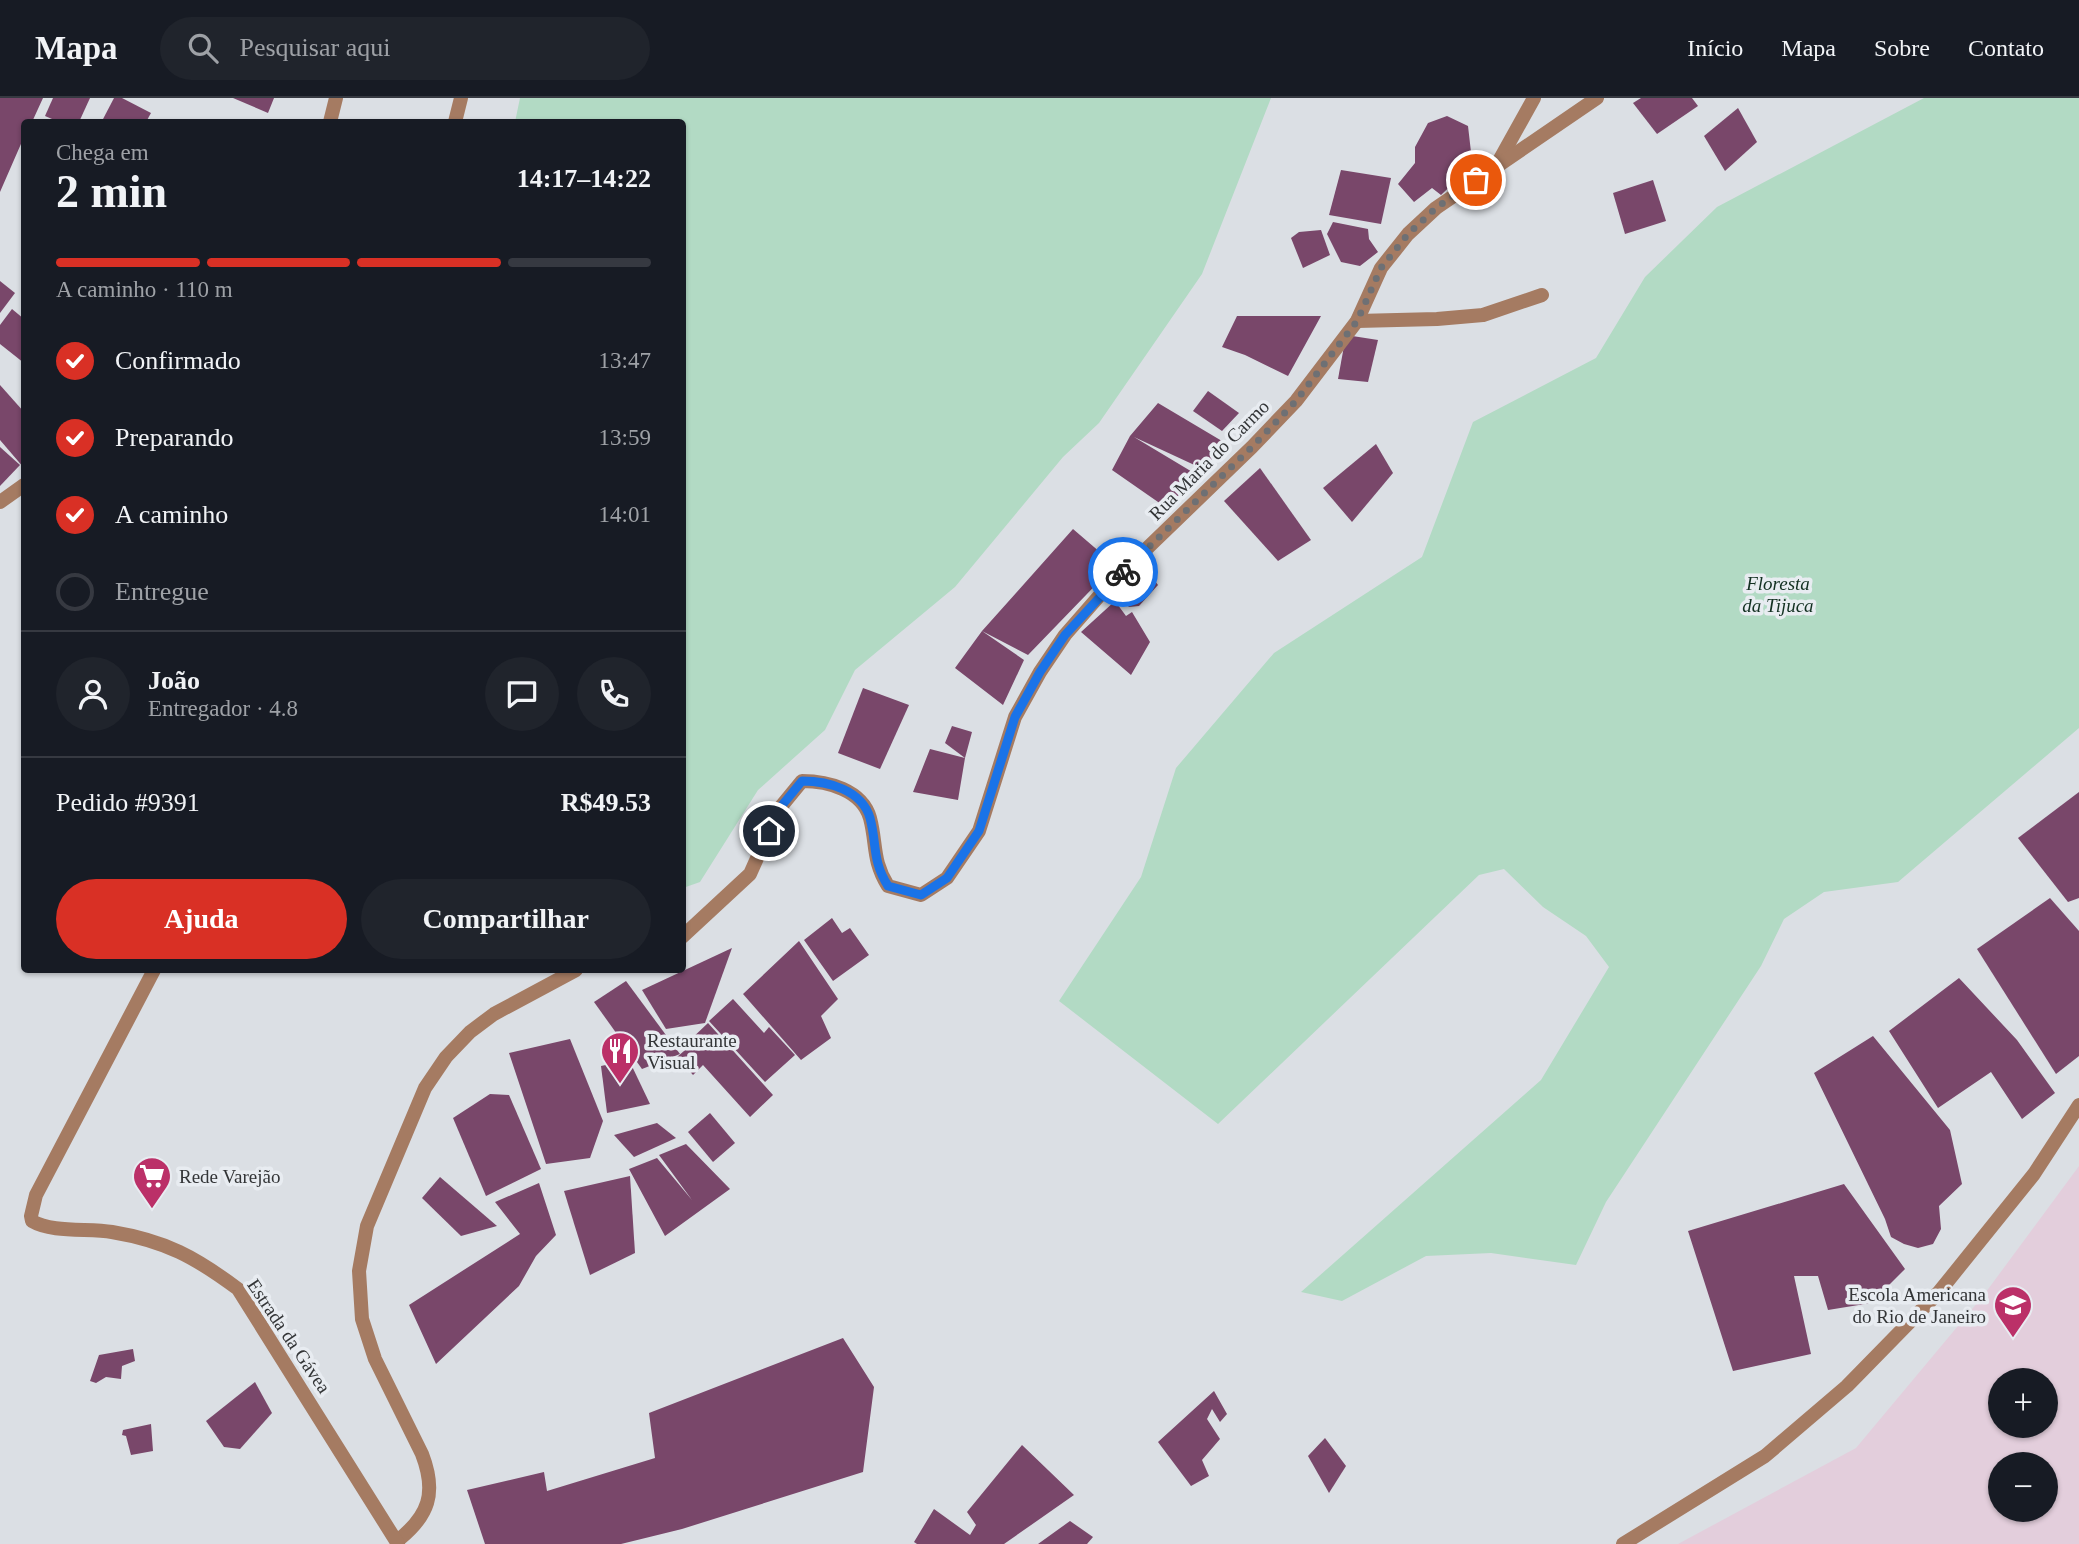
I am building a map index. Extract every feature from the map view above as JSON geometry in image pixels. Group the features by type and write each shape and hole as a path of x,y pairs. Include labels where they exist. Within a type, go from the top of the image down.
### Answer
{"street":[{"path":"331,119 337,98"},
{"path":"457,119 461,98"},
{"path":"1496,166 1534,98"},
{"name":"Rua Maria do Carmo","path":"686,933 750,874 779,809 802,781 818,781 856,796 869,815 878,869 888,886 921,895 947,878 979,831 1015,717 1065,635 1107,587 1296,401 1357,321 1381,268 1408,234 1436,208 1597,98"},
{"path":"1357,321 1483,315 1542,295"},
{"path":"0,502 21,487"},
{"name":"Estrada da Gávea","path":"152,973 36,1195 32,1221 48,1226 110,1231 158,1241 204,1264 238,1289 397,1542"},
{"path":"397,1542 414,1528 422,1516 429,1500 431,1484 422,1454 375,1359 362,1319 359,1271 367,1226 425,1088 446,1056 470,1032 494,1014 570,973"},
{"path":"1623,1544 1765,1456 1847,1386 1939,1292 2034,1174 2079,1105"}],"shaded area":[{"name":"Escola Americana do Rio de Janeiro","path":"2079,1166 2079,1544 1678,1544 1856,1448 1983,1296"}],"green space":[{"path":"520,98 1271,98 1202,274 1099,423 1063,457 955,587 855,670 825,730 758,790 700,882 686,887 686,119 516,119"},
{"name":"Floresta da Tijuca","path":"1924,98 2079,98 2079,728 1898,882 1824,892 1784,919 1761,966 1606,1202 1576,1265 1491,1253 1426,1256 1342,1301 1301,1292 1541,1080 1609,967 1586,936 1543,907 1504,869 1479,875 1218,1124 1059,1001 1141,877 1176,768 1274,653 1422,557 1473,422 1596,358 1645,277 1717,207"}],"building":[{"path":"0,98 43,98 33,119 21,119 21,144 0,192"},
{"path":"53,98 90,98 80,119 52,119 45,116"},
{"path":"114,98 122,98 151,113 148,119 103,119"},
{"path":"233,98 274,98 268,113"},
{"path":"1641,98 1692,98 1698,106 1657,134 1633,103"},
{"path":"1738,108 1757,142 1725,171 1704,136"},
{"path":"1447,116 1468,126 1471,152 1464,173 1441,195 1432,188 1414,202 1398,184 1415,163 1415,147 1428,123"},
{"path":"1341,170 1391,178 1381,224 1329,215"},
{"path":"1653,180 1666,221 1625,234 1613,193"},
{"path":"1333,222 1368,229 1369,239 1378,252 1360,266 1341,262 1327,234"},
{"path":"1321,230 1330,255 1303,268 1291,238 1299,232"},
{"path":"0,281 15,293 0,313"},
{"path":"12,309 21,316 21,361 0,344 0,325"},
{"path":"1237,316 1321,316 1288,376 1222,347"},
{"path":"1346,335 1378,340 1368,382 1338,379"},
{"path":"0,385 21,409 21,464 0,440"},
{"path":"1208,391 1239,413 1222,431 1193,411"},
{"path":"1158,403 1227,444 1203,469 1134,437 1199,476 1171,511 1112,470 1130,436"},
{"path":"1376,444 1393,473 1352,522 1323,488"},
{"path":"0,447 20,465 0,486"},
{"path":"1260,468 1311,540 1278,561 1224,501"},
{"path":"1073,529 1115,565 1028,655 982,631"},
{"path":"1151,576 1158,585 1139,606 1129,607 1121,599"},
{"path":"1115,601 1126,616 1132,612 1150,642 1131,675 1081,632"},
{"path":"982,631 1024,660 1003,705 955,668"},
{"path":"863,688 909,705 880,769 838,753"},
{"path":"952,726 972,732 965,758 945,743"},
{"path":"930,749 965,758 958,800 913,792"},
{"path":"2079,792 2079,898 2068,902 2018,838"},
{"path":"2050,898 2079,931 2079,1056 2056,1074 1977,949"},
{"path":"832,918 842,933 850,928 869,955 833,981 804,940"},
{"path":"799,941 838,999 821,1016 831,1038 801,1060 743,994"},
{"path":"732,948 705,1023 666,1029 642,990 678,973 686,973 686,969"},
{"path":"1959,978 2017,1040 2055,1093 2022,1119 1991,1072 1938,1108 1889,1031"},
{"path":"626,981 680,1054 642,1069 594,1002"},
{"path":"733,999 764,1033 769,1027 795,1055 765,1082 709,1021"},
{"path":"708,1023 773,1095 750,1117 703,1065 693,1075 677,1057 691,1045 688,1042"},
{"path":"1873,1036 1950,1130 1962,1184 1939,1206 1941,1229 1933,1244 1918,1248 1891,1237 1885,1219 1814,1073"},
{"path":"570,1039 603,1121 590,1158 546,1164 509,1053"},
{"path":"629,1060 650,1104 607,1113 601,1066"},
{"path":"490,1094 509,1095 541,1169 486,1196 453,1118"},
{"path":"710,1113 735,1143 713,1162 688,1132"},
{"path":"657,1123 676,1138 634,1157 614,1135"},
{"path":"686,1144 730,1189 665,1236 629,1169 657,1158 692,1200 659,1155"},
{"path":"630,1176 635,1253 590,1275 564,1191"},
{"path":"440,1177 497,1226 461,1236 422,1198"},
{"path":"539,1183 556,1235 536,1256 519,1286 436,1364 409,1305 520,1234 495,1202"},
{"path":"1844,1184 1905,1269 1871,1303 1828,1310 1818,1276 1794,1276 1811,1354 1733,1371 1688,1231"},
{"path":"843,1338 874,1387 863,1472 682,1529 621,1544 485,1544 467,1490 544,1472 547,1491 655,1458 649,1413"},
{"path":"133,1349 135,1361 122,1366 121,1379 106,1377 96,1383 90,1381 99,1355"},
{"path":"255,1382 272,1413 240,1449 224,1447 206,1421"},
{"path":"1214,1391 1227,1414 1220,1422 1212,1409 1207,1419 1220,1439 1202,1460 1209,1476 1191,1486 1158,1442"},
{"path":"151,1424 153,1451 131,1455 126,1436 122,1435 123,1430"},
{"path":"1325,1438 1346,1466 1329,1493 1308,1456"},
{"path":"1022,1445 1074,1495 1004,1544 914,1542 934,1509 970,1535 976,1525 967,1512"},
{"path":"1070,1521 1093,1537 1087,1544 1038,1544"}],"way so far":[{"path":"1123,572 1296,401 1357,321 1381,268 1408,234 1436,208 1476,180"}],"place":[{"name":"Restaurante Visual","path":"620,1085"},
{"name":"Rede Varejão","path":"152,1210"},
{"name":"Escola Americana do Rio de Janeiro","path":"2013,1339"}],"route":[{"path":"769,831 779,809 802,781 818,781 856,796 869,815 878,869 888,886 921,895 947,878 979,831 1015,717 1040,672 1065,635 1123,572"}]}
